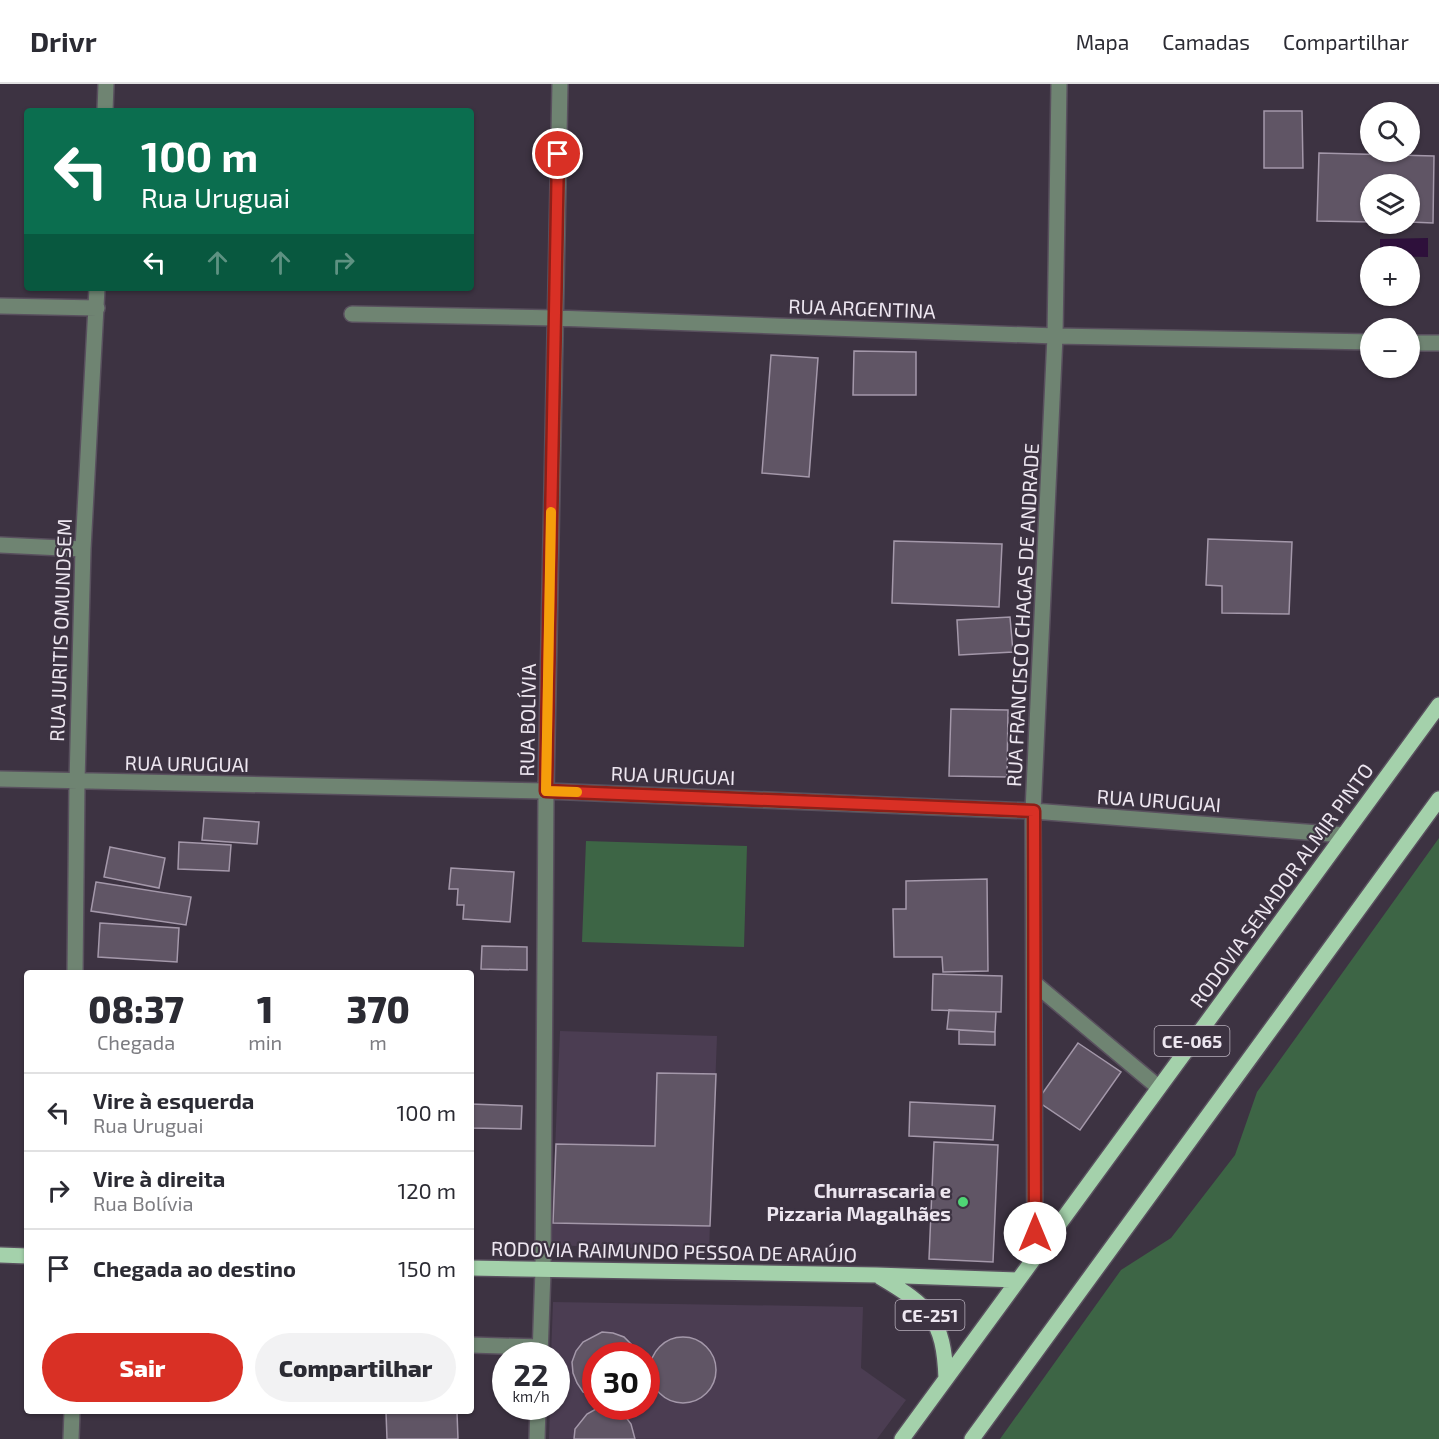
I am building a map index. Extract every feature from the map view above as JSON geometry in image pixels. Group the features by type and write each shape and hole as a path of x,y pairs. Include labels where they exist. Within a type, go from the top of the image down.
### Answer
{"main road":[{"name":"RODOVIA SENADOR ALMIR PINTO","path":"902,1439 1439,705"},
{"name":"CE-065","path":"972,1439 1439,799"},
{"path":"0,1255 24,1256"},
{"name":"RODOVIA RAIMUNDO PESSOA DE ARAÚJO","path":"474,1268 877,1275 1017,1280"},
{"name":"RODOVIA RAIMUNDO PESSOA DE ARAÚJO","path":"877,1275 912,1296 934,1321 941,1334 944,1347 946,1379"}],"street":[{"path":"105,108 106,84"},
{"name":"RUA BOLÍVIA","path":"540,1342 543,1270 546,791 560,84"},
{"name":"RUA FRANCISCO CHAGAS DE ANDRADE","path":"1035,1256 1034,811 1056,336 1059,84"},
{"name":"RUA JURITIS OMUNDSEM","path":"75,970 83,549 97,291"},
{"path":"0,306 96,308"},
{"name":"RUA ARGENTINA","path":"352,314 555,318 1056,336 1360,342"},
{"path":"1420,343 1439,343"},
{"path":"0,545 83,549"},
{"name":"RUA URUGUAI","path":"0,779 546,791 1034,811 1344,835"},
{"path":"1034,983 1158,1087"},
{"path":"474,1345 492,1347"},
{"path":"72,1414 72,1439"},
{"path":"537,1439 538,1420"}],"shaded area":[{"path":"1428,238 1428,257 1420,257 1420,246 1380,246 1380,239"},
{"path":"560,1031 717,1036 709,1251 551,1245"},
{"path":"553,1302 863,1307 861,1368 906,1400 877,1439 549,1439 550,1420 570,1420 570,1342 552,1342"}],"green space":[{"path":"1439,838 1439,1439 1000,1439 1121,1270 1171,1238 1235,1155 1257,1092"},
{"path":"586,841 747,846 744,947 582,942"}],"building":[{"path":"1264,111 1302,111 1303,168 1264,168"},
{"path":"1319,153 1360,154 1360,162 1420,162 1420,156 1434,156 1433,223 1420,222 1420,174 1360,174 1360,222 1317,221"},
{"path":"854,351 916,352 916,395 853,395"},
{"path":"771,355 818,358 809,477 762,473"},
{"path":"1208,539 1292,542 1289,614 1222,613 1222,586 1206,585"},
{"path":"894,541 1002,544 999,607 892,603"},
{"path":"1010,617 1013,652 959,655 957,620"},
{"path":"951,709 1008,710 1007,777 949,776"},
{"path":"204,818 259,822 257,844 202,840"},
{"path":"179,842 231,845 229,871 178,869"},
{"path":"110,847 165,858 159,888 104,877"},
{"path":"451,868 514,872 510,922 463,919 464,905 457,905 458,889 449,889"},
{"path":"987,879 988,971 943,972 942,957 894,957 893,909 906,909 906,881"},
{"path":"96,882 191,897 186,925 91,911"},
{"path":"100,923 179,928 177,962 98,957"},
{"path":"482,946 527,947 527,970 481,969"},
{"path":"933,974 1002,976 1001,1012 932,1010"},
{"path":"949,1010 996,1012 995,1032 947,1029"},
{"path":"959,1030 995,1032 995,1045 959,1044"},
{"path":"1078,1043 1121,1072 1080,1130 1037,1101"},
{"path":"657,1073 716,1074 710,1226 553,1223 556,1144 655,1146"},
{"path":"910,1102 995,1106 993,1140 909,1136"},
{"path":"474,1104 522,1106 521,1129 474,1128"},
{"name":"Churrascaria e Pizzaria Magalhães","path":"934,1142 998,1145 993,1262 929,1259"},
{"path":"945,1303 963,1313 957,1322 939,1312"},
{"path":"602,1332 624,1337 629,1342 583,1342"},
{"path":"689,1337 696,1339 711,1352 716,1364 714,1383 696,1401 677,1403 670,1401 660,1393 660,1347 670,1339"},
{"path":"582,1343 582,1390 573,1373 572,1362"},
{"path":"386,1414 457,1414 458,1439 387,1439"},
{"path":"582,1420 628,1420 635,1439 574,1439 575,1429"}],"slow traffic":[{"path":"551,512 546,791 577,792"}],"place":[{"name":"Churrascaria e Pizzaria Magalhães","path":"963,1202"}],"route":[{"path":"558,154 546,791 1034,811 1035,1233"}]}
